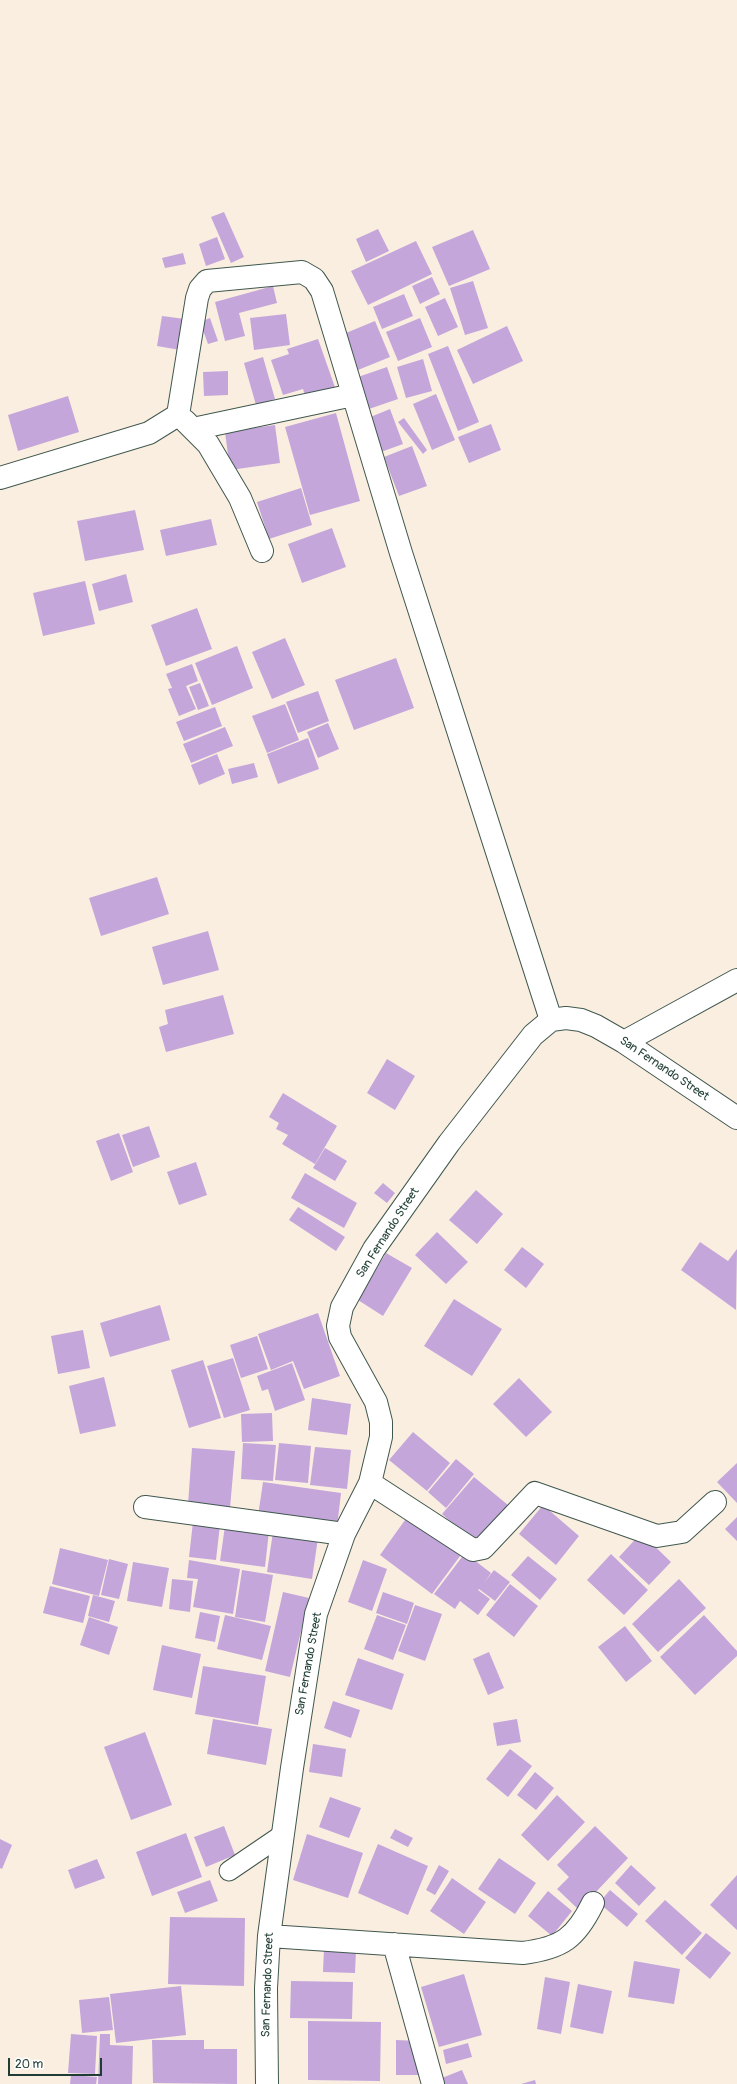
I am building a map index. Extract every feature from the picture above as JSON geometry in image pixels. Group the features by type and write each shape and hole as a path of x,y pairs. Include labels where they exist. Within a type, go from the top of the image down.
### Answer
{"street":[{"path":"185,422 197,298 200,289 207,281 302,272 314,279 322,291 403,560 552,1020"},
{"path":"0,478 185,422 353,395"},
{"path":"185,422 208,444 240,498 262,551"},
{"path":"624,1042 737,980"},
{"name":"San Fernando Street","path":"267,2084 266,1988 269,1936 282,1835 316,1614 344,1534 370,1483 381,1437 381,1422 376,1402 340,1337 338,1326 342,1307 374,1250 449,1143 533,1035 552,1020 566,1018 581,1020 596,1026 624,1042 737,1118"},
{"path":"370,1483 473,1550 483,1548 535,1493 657,1536 682,1532 715,1502"},
{"path":"145,1507 344,1534"},
{"path":"269,1936 523,1953 543,1950 560,1944 574,1934 584,1922 593,1903"},
{"path":"394,1944 433,2084"}],"lane":[{"path":"229,1871 282,1835"}],"building":[{"path":"224,212 244,257 231,263 211,217"},
{"path":"378,229 389,251 366,262 356,239"},
{"path":"473,230 490,269 449,286 432,247"},
{"path":"217,237 225,259 206,266 199,244"},
{"path":"416,241 432,274 368,305 351,271"},
{"path":"183,253 186,264 165,268 162,258"},
{"path":"432,277 440,294 420,304 412,286"},
{"path":"473,281 488,328 465,335 450,288"},
{"path":"273,286 277,303 239,313 245,336 225,341 215,302"},
{"path":"404,294 413,316 382,329 373,307"},
{"path":"445,298 458,327 438,336 425,307"},
{"path":"286,314 290,345 254,350 250,318"},
{"path":"162,316 185,319 180,350 157,346"},
{"path":"210,318 218,341 208,344 200,322"},
{"path":"420,318 432,347 398,361 386,332"},
{"path":"375,321 390,357 358,370 346,333"},
{"path":"507,326 523,361 473,384 457,350"},
{"path":"318,339 337,393 317,399 314,392 305,395 303,389 283,395 271,360 289,354 287,349"},
{"path":"448,346 479,422 458,431 428,354"},
{"path":"263,357 275,399 256,405 244,363"},
{"path":"423,359 432,391 406,398 397,367"},
{"path":"387,367 398,399 369,409 358,377"},
{"path":"228,371 228,395 204,396 203,372"},
{"path":"436,394 455,440 432,450 413,404"},
{"path":"68,396 79,432 18,451 8,415"},
{"path":"390,409 403,444 381,452 368,418"},
{"path":"336,413 360,501 310,515 285,427"},
{"path":"404,418 427,450 423,454 398,422"},
{"path":"491,424 501,450 469,463 458,437"},
{"path":"275,425 280,463 230,470 225,432"},
{"path":"412,446 427,486 399,496 384,457"},
{"path":"301,488 312,525 269,539 257,502"},
{"path":"135,510 144,550 85,561 77,521"},
{"path":"211,519 217,545 166,556 160,530"},
{"path":"332,528 346,567 302,583 288,544"},
{"path":"126,574 133,602 99,611 92,584"},
{"path":"85,581 95,624 43,636 33,593"},
{"path":"197,608 212,649 166,666 151,625"},
{"path":"285,638 305,685 272,699 252,652"},
{"path":"237,646 253,688 212,705 195,663"},
{"path":"396,658 414,708 354,730 335,680"},
{"path":"192,664 198,681 186,686 196,709 179,716 168,689 172,688 166,674"},
{"path":"200,683 209,706 198,710 189,687"},
{"path":"318,691 329,721 298,733 286,702"},
{"path":"285,704 299,740 267,753 252,716"},
{"path":"215,707 222,726 184,741 176,722"},
{"path":"328,723 339,749 318,758 307,732"},
{"path":"225,727 233,746 191,763 183,744"},
{"path":"308,738 319,769 278,784 267,754"},
{"path":"217,754 225,774 199,785 191,765"},
{"path":"254,763 258,777 232,784 228,769"},
{"path":"157,877 169,914 101,936 89,898"},
{"path":"208,931 219,970 163,985 152,947"},
{"path":"223,995 234,1034 166,1052 159,1027 168,1024 165,1010"},
{"path":"387,1059 415,1076 395,1110 367,1093"},
{"path":"283,1093 337,1126 315,1164 282,1144 288,1135 276,1129 279,1123 269,1117"},
{"path":"149,1126 160,1157 133,1167 122,1135"},
{"path":"119,1133 133,1172 111,1181 96,1141"},
{"path":"325,1148 347,1161 335,1181 313,1168"},
{"path":"196,1162 207,1195 179,1205 167,1172"},
{"path":"305,1173 357,1203 344,1228 291,1198"},
{"path":"383,1183 395,1193 387,1203 374,1193"},
{"path":"476,1190 503,1214 477,1244 449,1220"},
{"path":"298,1207 345,1237 336,1251 289,1220"},
{"path":"437,1232 468,1262 446,1284 415,1255"},
{"path":"700,1242 728,1261 737,1249 736,1310 681,1270"},
{"path":"522,1247 544,1264 526,1288 504,1270"},
{"path":"386,1253 412,1268 383,1316 358,1300"},
{"path":"454,1299 502,1329 472,1376 424,1346"},
{"path":"160,1305 170,1340 110,1357 100,1323"},
{"path":"318,1313 340,1376 304,1389 293,1361 271,1370 258,1334"},
{"path":"83,1330 90,1368 58,1374 51,1336"},
{"path":"257,1336 268,1369 241,1378 230,1345"},
{"path":"233,1358 250,1410 224,1418 207,1366"},
{"path":"203,1360 221,1418 189,1428 171,1370"},
{"path":"292,1363 305,1400 275,1411 268,1389 262,1391 257,1376"},
{"path":"104,1377 116,1426 80,1434 69,1386"},
{"path":"519,1378 552,1412 526,1437 493,1404"},
{"path":"312,1398 351,1404 347,1435 308,1430"},
{"path":"272,1413 273,1441 242,1442 241,1414"},
{"path":"413,1432 450,1463 427,1491 389,1460"},
{"path":"243,1443 276,1445 273,1481 241,1479"},
{"path":"279,1443 311,1446 308,1483 275,1480"},
{"path":"315,1447 351,1450 347,1489 310,1485"},
{"path":"192,1448 235,1451 230,1508 188,1505"},
{"path":"456,1459 474,1474 446,1508 428,1492"},
{"path":"737,1463 737,1503 717,1482"},
{"path":"474,1477 508,1505 475,1544 442,1514"},
{"path":"263,1482 341,1493 337,1527 258,1516"},
{"path":"543,1505 579,1536 556,1565 519,1534"},
{"path":"410,1513 463,1552 432,1594 380,1555"},
{"path":"737,1517 737,1541 725,1529"},
{"path":"193,1522 220,1525 216,1560 189,1557"},
{"path":"225,1526 269,1531 265,1567 220,1561"},
{"path":"273,1532 318,1538 312,1579 267,1572"},
{"path":"641,1533 671,1562 649,1585 619,1557"},
{"path":"60,1548 108,1560 99,1596 52,1584"},
{"path":"465,1553 491,1573 484,1583 494,1570 510,1582 495,1601 479,1589 478,1590 490,1599 478,1615 460,1601 455,1609 434,1594"},
{"path":"611,1554 648,1590 624,1615 587,1580"},
{"path":"528,1556 557,1579 540,1600 511,1575"},
{"path":"109,1559 128,1564 119,1599 101,1595"},
{"path":"189,1560 240,1569 233,1614 193,1607 198,1579 187,1578"},
{"path":"363,1560 387,1569 372,1611 348,1602"},
{"path":"133,1562 169,1568 162,1607 127,1601"},
{"path":"242,1570 273,1575 265,1622 235,1617"},
{"path":"172,1579 193,1581 190,1612 169,1609"},
{"path":"679,1579 706,1608 658,1652 632,1624"},
{"path":"510,1584 538,1606 514,1637 486,1615"},
{"path":"50,1586 90,1596 83,1623 43,1613"},
{"path":"283,1592 309,1598 290,1677 265,1671"},
{"path":"383,1592 414,1603 407,1624 376,1613"},
{"path":"93,1595 115,1601 109,1622 88,1616"},
{"path":"415,1605 442,1614 425,1661 398,1651"},
{"path":"200,1612 220,1616 215,1642 195,1638"},
{"path":"225,1615 271,1626 262,1660 217,1649"},
{"path":"377,1615 406,1625 393,1660 364,1649"},
{"path":"704,1615 737,1651 737,1656 695,1695 660,1657"},
{"path":"89,1617 118,1627 109,1655 80,1645"},
{"path":"625,1626 652,1661 626,1682 598,1647"},
{"path":"162,1645 201,1654 192,1698 153,1690"},
{"path":"489,1652 504,1688 488,1695 473,1659"},
{"path":"358,1658 404,1674 392,1710 345,1695"},
{"path":"203,1666 266,1676 258,1725 195,1714"},
{"path":"333,1701 360,1710 351,1738 324,1728"},
{"path":"213,1719 272,1729 266,1765 207,1754"},
{"path":"517,1719 521,1742 497,1746 493,1723"},
{"path":"145,1732 172,1805 131,1820 104,1747"},
{"path":"313,1744 346,1749 342,1777 309,1772"},
{"path":"510,1749 532,1766 508,1797 486,1779"},
{"path":"535,1772 554,1788 536,1810 517,1795"},
{"path":"557,1795 585,1822 548,1861 521,1835"},
{"path":"330,1797 361,1808 349,1838 319,1827"},
{"path":"224,1826 235,1855 206,1867 194,1837"},
{"path":"595,1826 628,1858 579,1910 557,1889 569,1877 557,1865"},
{"path":"395,1829 413,1838 408,1847 390,1838"},
{"path":"186,1833 202,1877 152,1896 136,1852"},
{"path":"307,1834 363,1853 348,1898 293,1880"},
{"path":"0,1839 12,1845 2,1869 0,1868"},
{"path":"378,1844 428,1866 408,1915 358,1893"},
{"path":"499,1858 536,1883 515,1914 478,1889"},
{"path":"97,1859 105,1878 75,1889 68,1870"},
{"path":"439,1865 449,1871 435,1895 426,1890"},
{"path":"631,1865 656,1888 639,1906 615,1883"},
{"path":"737,1875 737,1930 710,1905"},
{"path":"452,1878 486,1902 464,1934 430,1911"},
{"path":"210,1880 218,1901 185,1913 177,1892"},
{"path":"610,1890 638,1914 627,1927 599,1903"},
{"path":"548,1891 572,1911 552,1936 528,1916"},
{"path":"665,1900 702,1933 682,1955 645,1921"},
{"path":"170,1917 245,1918 244,1986 168,1984"},
{"path":"706,1933 731,1953 710,1979 685,1958"},
{"path":"324,1949 356,1950 355,1973 323,1972"},
{"path":"634,1961 680,1969 674,2004 628,1997"},
{"path":"464,1974 482,2035 439,2047 421,1987"},
{"path":"545,1977 570,1982 561,2034 537,2029"},
{"path":"291,1981 353,1982 352,2019 290,2018"},
{"path":"578,1984 612,1991 603,2034 570,2027"},
{"path":"181,1986 186,2035 116,2043 110,1994"},
{"path":"109,1997 113,2030 82,2033 79,2000"},
{"path":"308,2021 381,2022 380,2081 308,2080"},
{"path":"71,2034 97,2036 95,2074 68,2073"},
{"path":"100,2034 110,2034 110,2045 133,2046 132,2084 98,2084"},
{"path":"152,2040 204,2040 204,2049 237,2049 237,2084 153,2083"},
{"path":"396,2040 418,2041 418,2075 396,2075"},
{"path":"468,2043 472,2057 446,2064 443,2050"},
{"path":"462,2070 468,2084 444,2084 442,2078"},
{"path":"71,2075 97,2077 96,2084 70,2084"},
{"path":"535,2080 536,2084 521,2084"}]}
